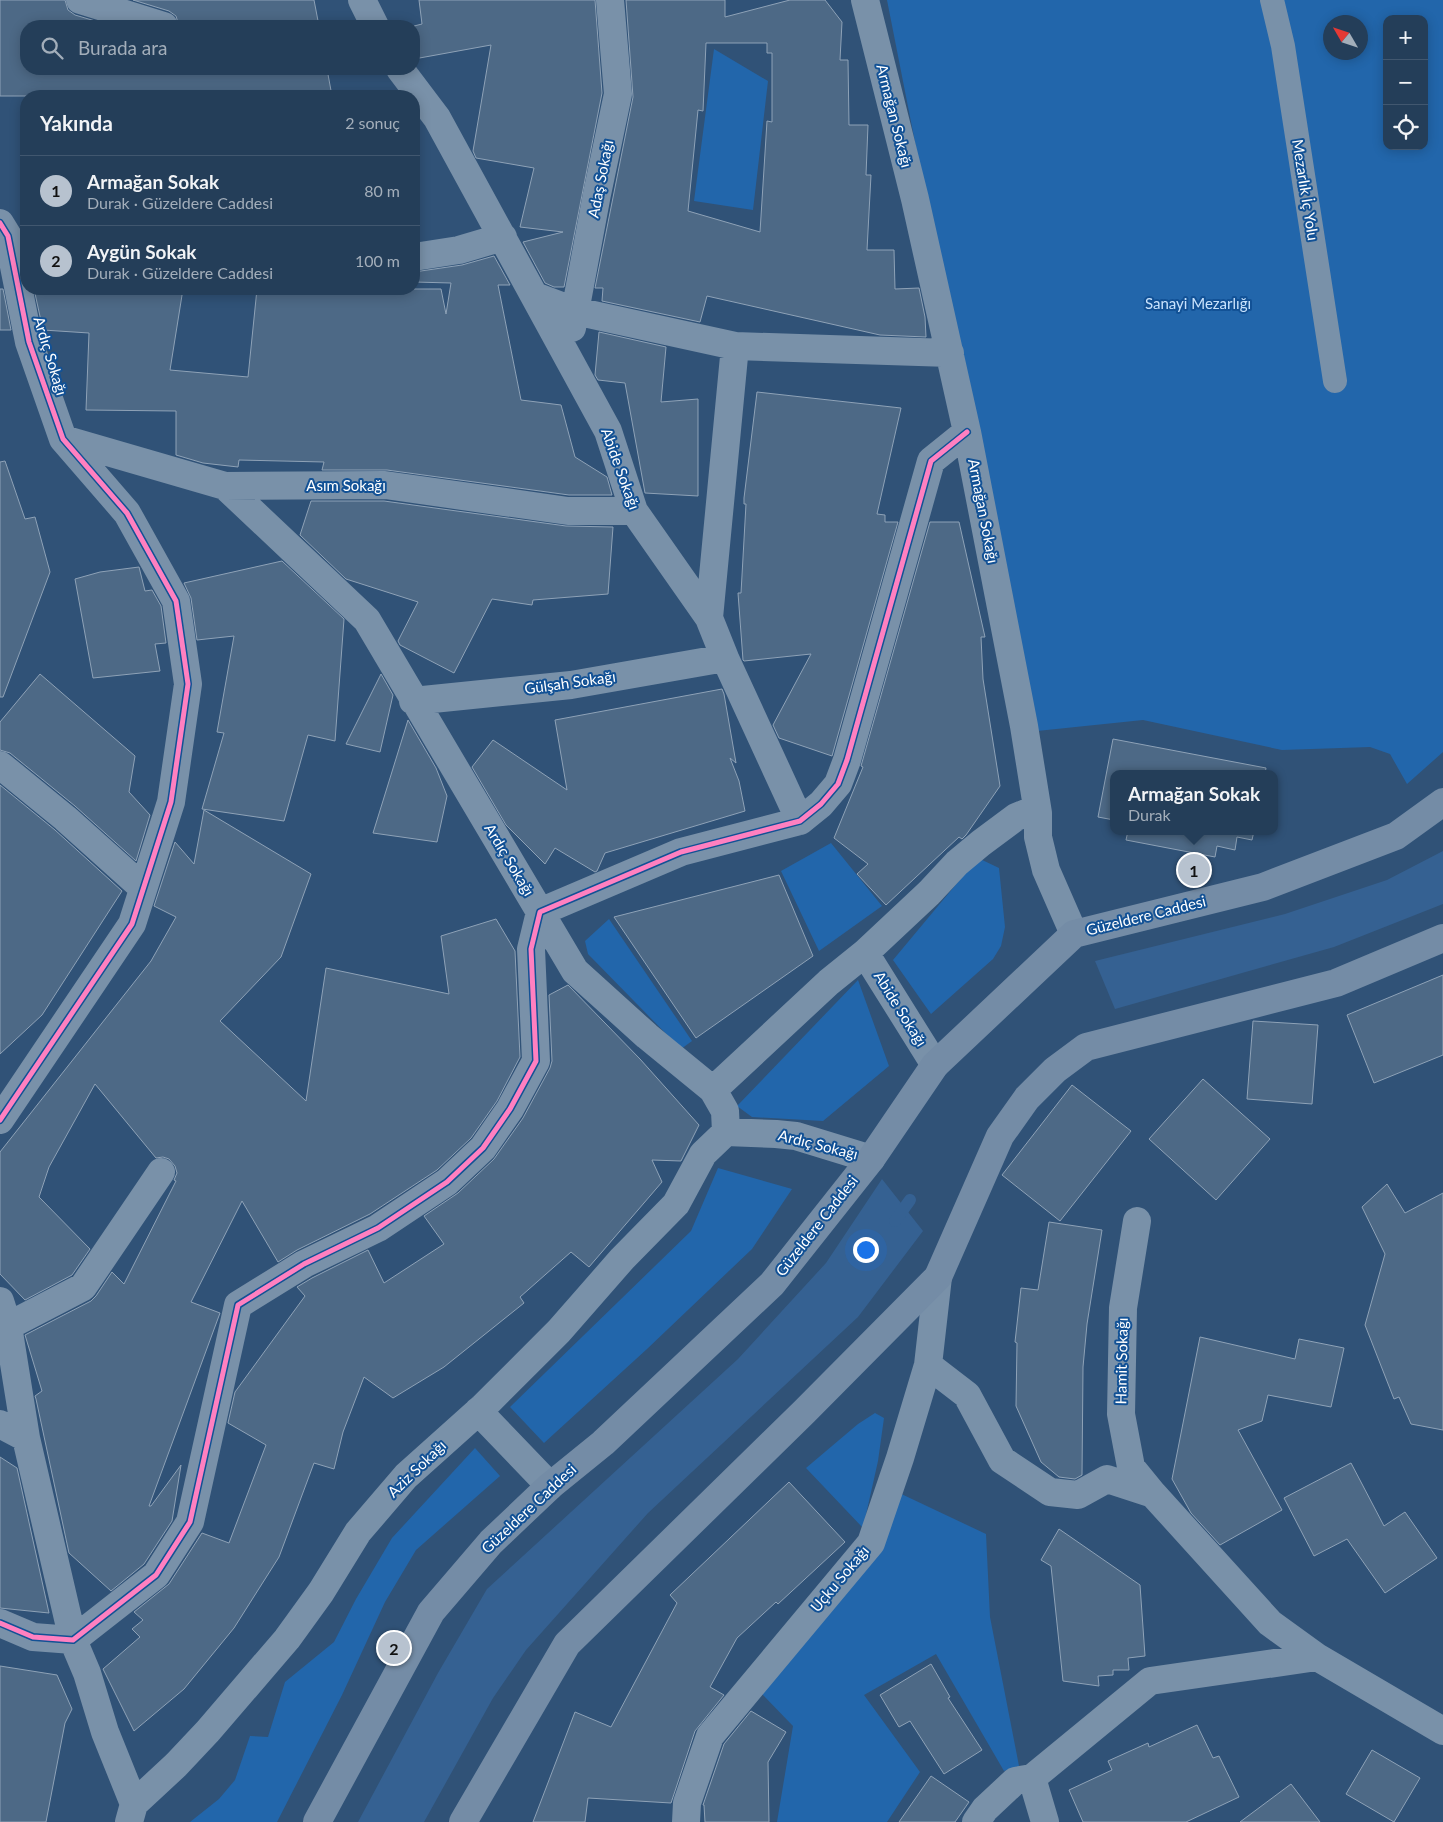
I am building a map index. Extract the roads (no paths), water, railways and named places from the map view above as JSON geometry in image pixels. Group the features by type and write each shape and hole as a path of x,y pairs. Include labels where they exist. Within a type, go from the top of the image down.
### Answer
{"main road":[{"name":"Güzeldere Caddesi","path":"317,1822 431,1612 491,1542 550,1486 603,1443 772,1284 871,1159 935,1065 1074,934 1263,886 1396,836 1443,802"},
{"path":"463,1822 567,1644 804,1412 938,1277 1000,1136 1027,1098 1055,1070 1086,1047 1336,983 1443,938"}],"street":[{"path":"80,0 145,20"},
{"path":"362,0 372,20"},
{"name":"Adaş Sokağı","path":"567,356 597,194 618,94 610,0"},
{"name":"Armağan Sokağı","path":"865,0 916,199 967,432 1024,726 1038,813 1038,837 1046,870 1074,934"},
{"name":"Abide Sokağı","path":"405,75 416,90"},
{"name":"Abide Sokağı","path":"420,95 437,118 608,431 634,511 709,618 725,658 800,821"},
{"name":"Ardıç Sokağı","path":"11,232 20,287"},
{"path":"420,256 459,250 503,238"},
{"name":"Ardıç Sokağı","path":"21,295 29,342 64,439"},
{"path":"535,296 575,311 735,346 950,353"},
{"path":"709,618 735,346"},
{"path":"0,1623 33,1637 73,1640 156,1575 190,1522 238,1305 304,1264 378,1228 447,1182 483,1148 510,1109 536,1061 531,948 540,912 681,852 800,821 821,804 838,784 847,760 931,461 967,432"},
{"path":"0,1120 132,924 171,802 188,684 176,600 127,513 64,439"},
{"name":"Asım Sokağı","path":"64,439 225,486 385,485 568,511 634,511"},
{"name":"Ardıç Sokağı","path":"225,486 367,620 575,971 647,1036 713,1090 725,1111 726,1132 796,1136 871,1159"},
{"name":"Gülşah Sokağı","path":"414,701 571,685 725,658"},
{"path":"0,765 65,818 143,888"},
{"path":"713,1090 829,982 865,953 981,842 1016,817 1026,813 1038,813"},
{"name":"Abide Sokağı","path":"865,953 935,1065"},
{"name":"Aziz Sokağı","path":"131,1813 208,1731 286,1639 321,1592 358,1532 406,1476 478,1411 559,1331 622,1259 676,1204 703,1154 726,1132"},
{"path":"131,1813 86,1673 73,1640 26,1438 4,1313 83,1287 162,1172"},
{"name":"Hamit Sokağı","path":"1136,1221 1123,1308 1121,1414 1131,1467 1153,1494 1270,1623 1317,1657 1443,1731"},
{"name":"Uçku Sokağı","path":"686,1822 687,1803 710,1736 871,1542 900,1458 928,1365 938,1277"},
{"path":"928,1365 967,1396 1002,1460 1050,1492 1078,1495 1108,1479 1153,1494"},
{"path":"478,1411 550,1486"},
{"path":"0,1424 26,1438"},
{"path":"976,1822 984,1809 1015,1781 1032,1778 1150,1681 1317,1657"},
{"path":"1032,1778 1045,1822"}],"lane":[{"name":"Mezarlık İç Yolu","path":"1272,0 1285,56 1335,381"}],"waterway":[{"path":"895,1221 910,1200"}],"place":[{"name":"Armağan Sokak","path":"1194,870"},
{"name":"Aygün Sokak","path":"394,1648"}],"park label":[{"name":"Sanayi Mezarlığı","path":"1198,304"}]}
